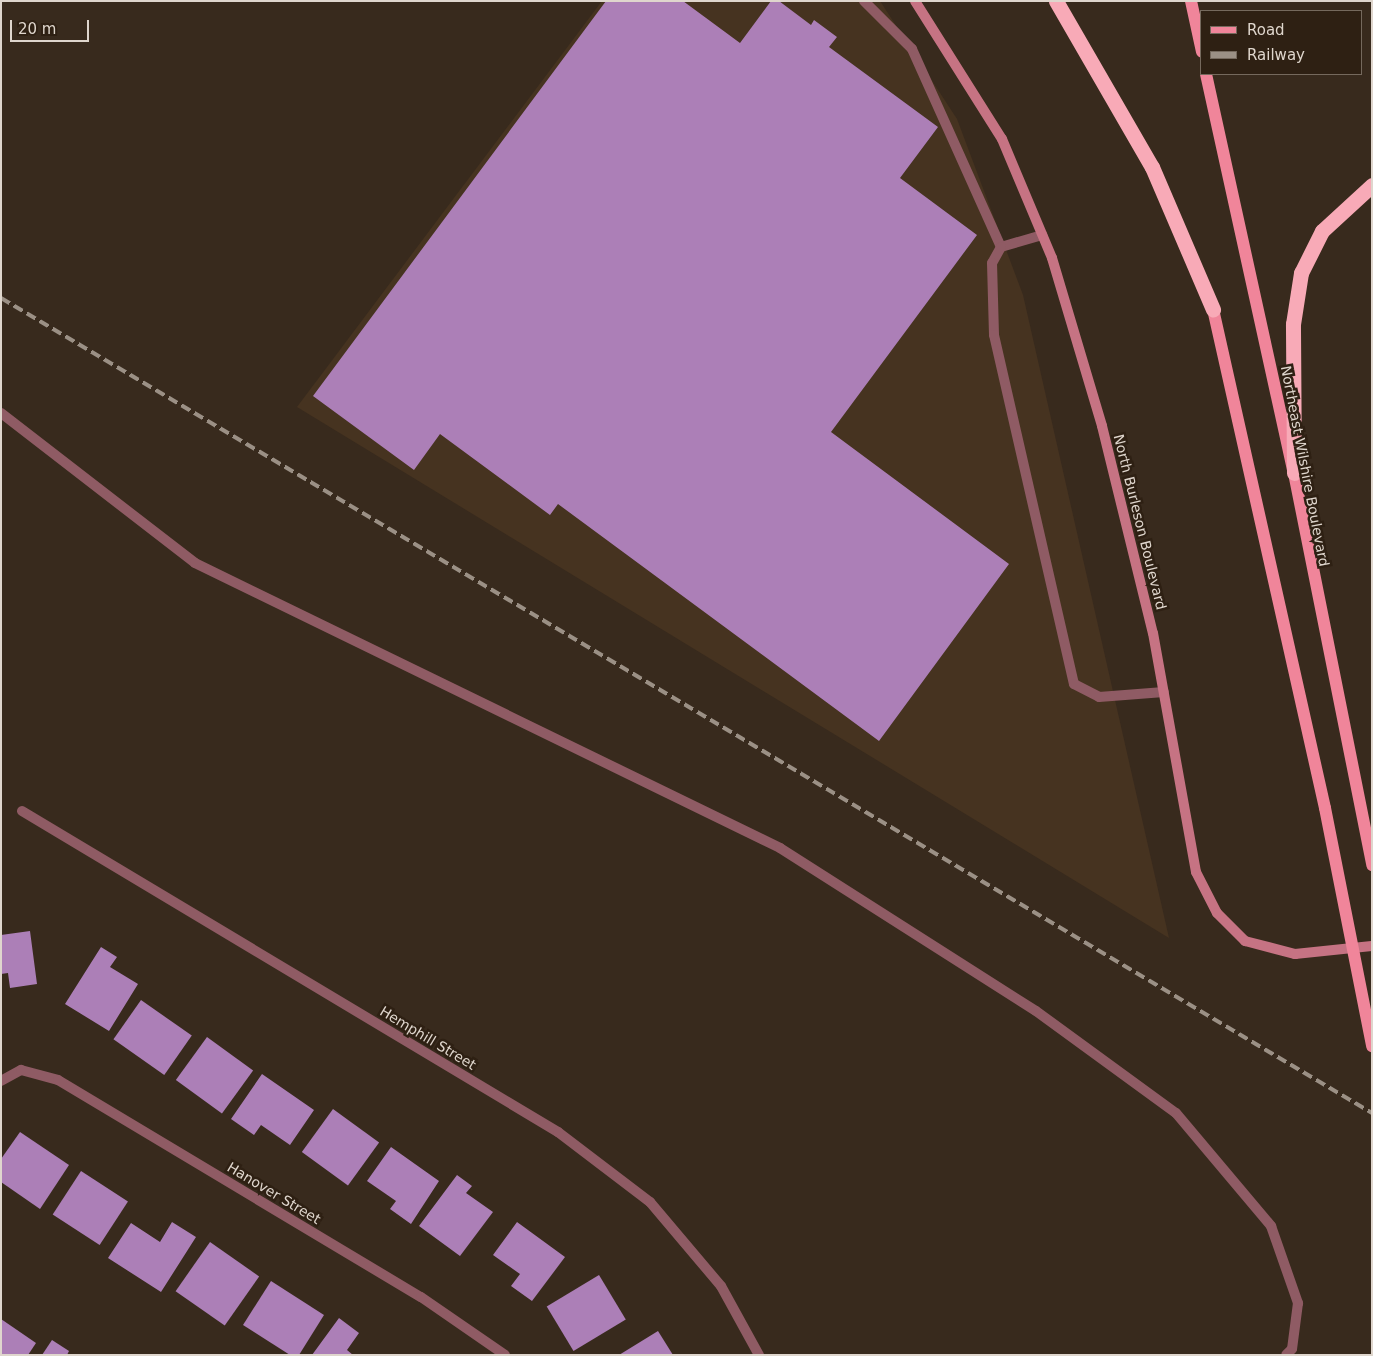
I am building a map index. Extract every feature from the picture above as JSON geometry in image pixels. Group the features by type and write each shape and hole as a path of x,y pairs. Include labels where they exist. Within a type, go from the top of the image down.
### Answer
{"highway":[{"path":"1056,1 1152,167 1213,309"},
{"path":"1294,473 1293,324 1301,273 1322,231 1372,185"}],"main road":[{"name":"North Burleson Boulevard","path":"915,1 1002,139 1042,235 1102,426 1164,692 1196,872 1217,913 1244,941 1267,950 1304,953 1372,946"},
{"path":"1191,1 1200,43"},
{"name":"Northeast Wilshire Boulevard","path":"1206,75 1294,473 1320,617 1372,865"},
{"path":"1213,309 1325,808 1372,1046"}],"street":[{"path":"864,1 912,49 1001,247"},
{"path":"1042,235 1001,247 992,263 994,336 1074,684 1099,697 1164,692"},
{"path":"1,413 195,563 780,848 1036,1011 1176,1113 1271,1226 1298,1303 1292,1350 1286,1355"},
{"name":"Hemphill Street","path":"22,811 558,1132 650,1202 720,1286 759,1355"},
{"name":"Hanover Street","path":"1,1081 21,1070 58,1080 421,1297 505,1355"}],"shaded area":[{"path":"602,1 880,1 957,119 1023,295 1169,938 297,407"}],"building":[{"path":"606,1 683,1 740,43 771,1 779,1 811,25 814,20 837,37 829,47 938,127 900,178 977,235 831,432 1009,564 879,741 558,504 550,515 440,434 414,470 313,396"},
{"path":"30,931 37,984 10,988 8,973 1,974 1,935"},
{"path":"101,947 117,957 110,967 138,984 109,1031 65,1004"},
{"path":"141,1000 192,1036 164,1075 113,1039"},
{"path":"207,1037 253,1071 222,1113 176,1080"},
{"path":"262,1074 314,1110 290,1145 261,1125 254,1135 231,1119"},
{"path":"333,1109 379,1143 348,1185 302,1152"},
{"path":"20,1132 69,1165 40,1209 1,1182 1,1159"},
{"path":"391,1147 439,1181 411,1224 390,1209 396,1201 367,1181"},
{"path":"81,1171 128,1201 100,1245 53,1215"},
{"path":"457,1175 472,1186 466,1193 493,1212 460,1256 419,1226"},
{"path":"172,1222 196,1237 161,1292 108,1258 131,1223 160,1242"},
{"path":"517,1222 565,1257 532,1301 511,1286 520,1274 493,1255"},
{"path":"210,1242 259,1276 225,1326 176,1291"},
{"path":"599,1275 626,1320 573,1351 547,1306"},
{"path":"271,1281 324,1315 299,1355 290,1355 243,1325"},
{"path":"339,1318 359,1333 347,1350 353,1355 312,1355"},
{"path":"1,1319 36,1343 28,1355 1,1355"},
{"path":"658,1331 673,1355 619,1355"},
{"path":"52,1340 69,1351 67,1355 42,1355"}],"railway":[{"path":"1,298 1372,1113"}]}
